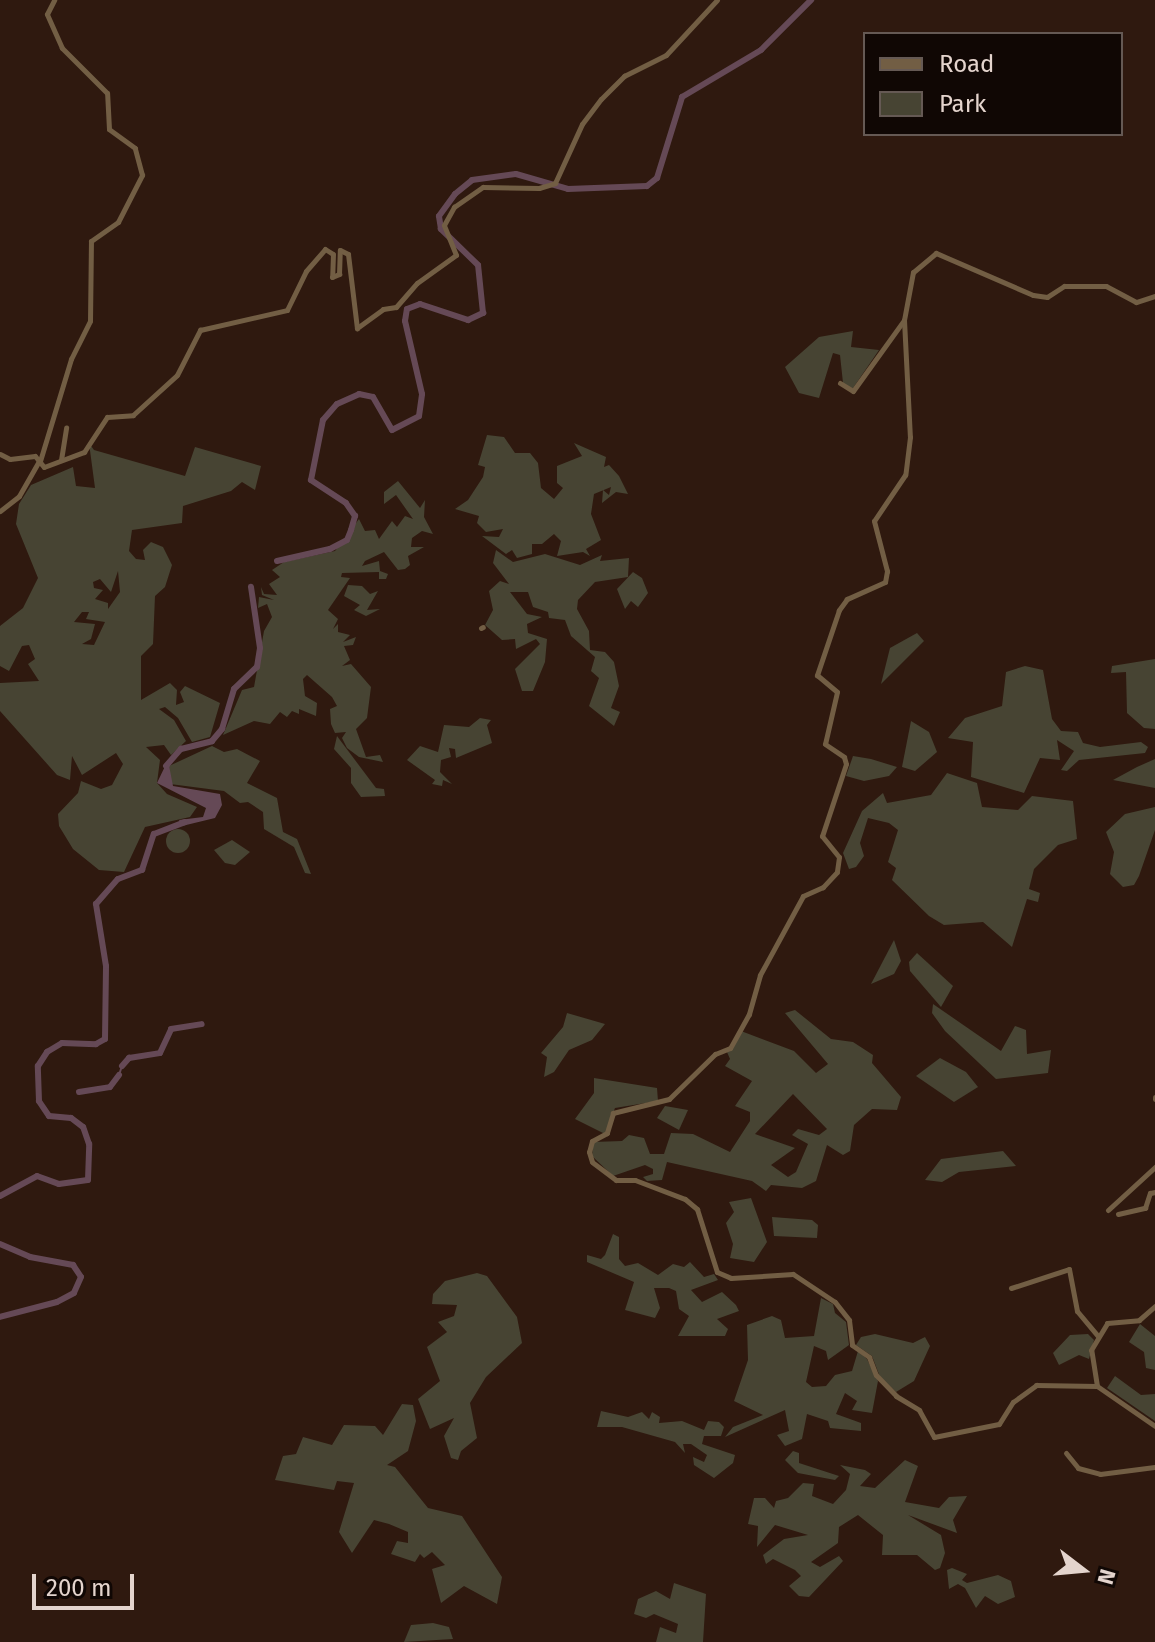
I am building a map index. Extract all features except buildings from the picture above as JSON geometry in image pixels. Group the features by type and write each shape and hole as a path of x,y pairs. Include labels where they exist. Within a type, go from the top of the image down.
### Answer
{"street":[{"path":"0,511 15,500 40,461 71,359 90,321 91,241 118,222 142,175 135,148 109,129 107,93 62,48 47,14 54,0"},
{"path":"0,454 10,459 35,456 44,467 84,452 107,417 133,415 177,375 200,330 287,310 306,271 325,249 333,254 332,277 339,274 340,250 348,254 357,328 383,309 396,307 417,283 456,255 444,225 454,207 483,187 539,188 555,183 582,124 601,99 624,76 666,55 717,0"},
{"path":"1155,296 1136,302 1106,286 1064,286 1047,297 1033,295 936,253 913,272 904,320 910,437 905,475 874,521 887,571 885,582 847,599 839,610 817,675 837,692 825,744 844,757 846,764 822,836 839,857 837,872 823,887 803,896 760,975 749,1014 730,1048 715,1054 669,1099 613,1113 607,1133 592,1141 589,1157 616,1180 635,1180 685,1199 697,1209 717,1272 731,1278 793,1274 835,1302 849,1320 852,1345 869,1357 876,1375 896,1396 919,1410 934,1437 999,1424 1013,1402 1036,1385 1097,1386 1155,1426"},
{"path":"840,383 853,391 904,320"},
{"path":"61,461 67,450 61,441 66,427"},
{"path":"1108,1210 1155,1167"},
{"path":"1118,1214 1143,1209 1150,1193 1155,1192"},
{"path":"1011,1288 1069,1269 1077,1311 1098,1336"},
{"path":"1097,1386 1090,1357 1107,1323 1139,1320 1155,1306"},
{"path":"1066,1453 1078,1468 1100,1474 1155,1467"}],"green space":[{"path":"853,331 851,347 879,350 851,391 843,383 840,355 833,353 819,398 799,393 785,367 819,337"},
{"path":"487,435 504,437 515,453 530,453 538,463 541,488 554,499 563,488 557,483 557,466 582,456 574,443 606,457 604,467 609,465 619,476 628,494 616,492 602,503 603,490 594,494 591,514 601,540 586,549 590,556 583,552 557,556 561,541 554,534 542,544 532,544 532,554 517,558 512,550 506,554 482,536 499,537 503,529 486,532 477,523 479,516 455,509 468,500 483,477 485,467 478,465"},
{"path":"89,443 94,450 185,476 195,447 261,466 255,490 242,482 231,491 183,506 182,523 132,530 129,551 136,559 145,560 143,550 151,542 163,547 172,565 165,587 155,596 153,644 141,656 141,700 170,683 177,690 176,705 184,702 180,692 185,686 220,703 210,737 192,742 178,718 165,707 159,709 174,720 186,741 171,755 164,745 146,747 160,760 157,783 167,794 197,807 190,817 145,827 124,872 99,870 73,849 59,826 58,814 78,793 81,781 101,789 112,785 123,764 116,753 82,775 72,756 70,780 57,775 0,711 0,683 39,681 28,664 35,659 29,645 22,646 9,671 0,666 0,626 23,608 38,578 16,524 19,504 31,485 73,467 76,486 95,488","holes":["118,571 120,592 108,609 108,603 95,599 103,590 94,588 93,582 100,579 111,592","82,612 89,612 86,619 105,622 94,645 82,644 91,639 95,624 74,622"]},
{"path":"398,481 420,508 425,500 424,517 433,534 422,531 412,538 411,547 424,547 408,556 410,565 405,569 398,570 384,552 365,561 362,566 379,561 380,571 388,574 386,579 379,579 379,572 342,573 341,577 350,578 328,610 338,619 333,629 338,624 338,632 350,635 343,642 356,637 353,645 344,646 350,660 342,666 351,664 371,687 367,718 356,729 366,757 380,755 383,762 359,757 347,748 342,738 346,732 335,733 331,724 330,709 337,706 332,697 307,675 303,679 305,696 317,703 316,716 299,709 299,714 292,711 287,717 280,712 270,724 254,721 223,735 242,690 254,687 264,631 272,617 267,604 258,608 259,597 274,600 262,595 261,587 264,594 277,595 269,584 280,577 272,570 284,562 335,551 359,519 365,531 375,530 379,539 392,521 397,527 405,516 413,519 396,495 384,504 384,492"},
{"path":"496,550 513,562 545,554 580,565 602,555 600,561 629,558 628,577 595,582 578,600 577,609 589,631 590,650 605,652 614,662 619,686 611,708 620,712 614,726 589,706 599,678 591,671 595,657 571,636 565,620 549,618 548,612 533,607 528,592 510,592 527,614 542,617 527,624 528,633 547,639 545,662 533,691 522,691 515,669 540,644 536,639 516,649 515,639 502,640 485,625 493,610 489,591 500,581 509,584 493,563"},
{"path":"633,572 642,578 648,593 638,607 631,601 625,609 617,589"},
{"path":"348,585 362,586 370,594 378,591 367,610 380,609 366,616 354,610 360,605 344,596"},
{"path":"917,633 924,641 881,684 890,648"},
{"path":"1155,659 1155,729 1144,728 1127,713 1126,672 1111,673 1112,666"},
{"path":"1025,666 1043,670 1052,719 1061,731 1078,732 1083,743 1100,747 1141,742 1148,747 1145,753 1079,760 1067,771 1061,770 1074,751 1057,740 1060,760 1040,758 1024,793 971,777 973,742 948,738 965,718 1002,706 1006,672"},
{"path":"480,718 491,720 487,725 492,743 456,758 455,749 449,748 451,757 441,760 440,772 452,784 443,780 442,786 432,784 435,780 407,760 420,746 438,752 444,725 469,727"},
{"path":"911,721 929,732 937,752 915,771 902,767"},
{"path":"337,736 376,788 384,789 385,796 361,797 351,783 351,768 334,749"},
{"path":"212,746 224,752 237,749 260,761 247,783 277,798 283,832 297,839 311,874 305,873 294,847 264,829 263,812 248,802 240,803 224,791 170,784 169,766"},
{"path":"853,756 897,767 889,776 864,781 846,776"},
{"path":"1155,759 1155,788 1113,780 1137,767"},
{"path":"947,773 977,783 982,807 1018,810 1032,796 1073,801 1077,839 1058,845 1034,869 1029,889 1040,893 1038,902 1027,899 1012,947 983,922 944,925 929,916 892,880 896,868 888,862 898,830 889,823 868,818 860,843 864,856 856,867 849,869 843,853 862,811 883,793 887,803 931,795"},
{"path":"1155,807 1155,830 1139,876 1134,885 1123,887 1110,874 1114,852 1106,832 1125,814"},
{"path":"178,829 187,832 190,841 187,850 178,853 169,850 166,841 169,832"},
{"path":"232,840 250,852 235,865 225,863 214,850"},
{"path":"894,940 901,961 894,974 871,984"},
{"path":"917,953 953,986 941,1007 910,971 909,962"},
{"path":"933,1004 1001,1051 1015,1026 1026,1030 1027,1054 1051,1050 1048,1073 996,1079 945,1031 932,1013"},
{"path":"795,1010 831,1039 853,1042 873,1055 872,1063 901,1097 897,1110 872,1109 854,1125 850,1151 843,1155 827,1145 816,1181 802,1188 771,1185 766,1191 752,1181 667,1162 662,1180 647,1181 643,1177 653,1174 653,1169 645,1165 613,1176 592,1156 593,1142 622,1141 629,1135 644,1138 650,1154 664,1154 671,1133 693,1134 730,1152 750,1121 750,1112 735,1106 752,1081 725,1066 730,1059 727,1052 741,1031 794,1051 816,1073 828,1064 785,1013","holes":["793,1094 827,1129 819,1135 798,1129 792,1135 808,1144 796,1172 788,1177 771,1165 795,1148 755,1134"]},
{"path":"567,1013 605,1024 592,1040 569,1050 554,1072 544,1077 547,1057 541,1053 563,1027"},
{"path":"940,1058 966,1072 978,1087 954,1102 916,1076"},
{"path":"594,1078 657,1088 658,1101 615,1108 605,1134 575,1119 594,1093"},
{"path":"665,1106 688,1110 679,1130 657,1118"},
{"path":"1003,1151 1016,1166 959,1172 942,1182 925,1180 941,1159"},
{"path":"751,1198 767,1242 754,1262 730,1258 733,1244 726,1223 734,1212 729,1202"},
{"path":"772,1217 812,1220 818,1225 817,1238 774,1236"},
{"path":"613,1234 619,1237 619,1259 625,1266 638,1263 658,1275 673,1264 684,1267 690,1262 704,1277 714,1274 718,1280 691,1290 702,1302 722,1292 736,1305 739,1311 717,1319 728,1329 725,1336 678,1336 689,1316 679,1309 676,1291 669,1288 654,1288 660,1308 655,1318 625,1310 634,1282 587,1262 587,1255 601,1259 605,1255"},
{"path":"477,1273 487,1276 517,1317 522,1343 486,1377 470,1403 477,1438 461,1451 458,1460 451,1458 444,1436 454,1418 430,1429 418,1399 440,1381 427,1347 447,1332 438,1322 454,1316 457,1305 432,1304 433,1294 445,1281"},
{"path":"821,1298 833,1304 835,1313 846,1322 849,1345 828,1360 826,1351 814,1346 806,1382 812,1387 826,1386 835,1375 852,1371 858,1351 867,1359 878,1381 872,1413 852,1410 857,1401 845,1393 836,1414 861,1423 861,1431 830,1428 828,1421 807,1414 802,1439 785,1446 777,1435 789,1431 785,1410 725,1437 733,1427 763,1415 734,1401 748,1360 747,1325 772,1316 781,1320 785,1338 814,1336"},
{"path":"1140,1324 1155,1336 1155,1370 1146,1368 1144,1352 1129,1342"},
{"path":"875,1334 913,1343 925,1337 930,1346 914,1381 896,1392 880,1377 872,1356 856,1345 861,1337"},
{"path":"1088,1334 1094,1340 1089,1359 1079,1355 1059,1365 1053,1353 1070,1335"},
{"path":"1115,1376 1141,1395 1155,1394 1155,1421 1107,1388"},
{"path":"402,1404 413,1405 416,1421 408,1451 387,1465 395,1467 428,1508 462,1516 502,1577 497,1604 464,1586 441,1603 432,1569 445,1565 432,1552 424,1558 420,1554 415,1562 391,1554 397,1541 408,1543 408,1532 389,1524 374,1520 352,1553 339,1532 354,1483 337,1481 334,1490 275,1480 283,1456 296,1454 303,1437 332,1445 344,1425 375,1426 383,1435"},
{"path":"601,1411 628,1417 642,1412 649,1419 652,1412 660,1417 659,1423 682,1421 704,1430 708,1421 719,1422 724,1427 721,1436 704,1436 702,1444 735,1455 733,1463 714,1478 694,1465 693,1457 704,1462 707,1455 691,1444 683,1444 685,1453 675,1442 622,1427 597,1427"},
{"path":"793,1451 799,1453 799,1463 839,1476 835,1480 798,1473 785,1460"},
{"path":"905,1460 918,1466 905,1502 939,1508 949,1497 967,1496 953,1520 957,1533 908,1515 941,1535 945,1553 940,1568 935,1570 917,1555 882,1555 883,1535 858,1515 839,1527 838,1543 811,1562 820,1567 839,1556 843,1561 809,1597 799,1596 789,1586 801,1576 795,1570 773,1559 766,1564 763,1555 784,1539 808,1535 775,1525 757,1547 758,1526 748,1524 754,1498 765,1498 774,1508 776,1501 788,1498 803,1483 814,1484 812,1496 833,1504 846,1490 850,1474 840,1465 865,1470 871,1474 860,1486 875,1488"},
{"path":"952,1568 967,1574 962,1580 967,1583 998,1575 1011,1581 1015,1597 998,1604 985,1596 976,1608 965,1588 958,1584 949,1589 947,1570"},
{"path":"674,1583 706,1594 703,1642 656,1642 660,1627 676,1633 678,1624 654,1614 646,1618 634,1614 638,1599 656,1591 670,1599"},
{"path":"433,1623 449,1627 453,1639 404,1642 411,1625"}],"shaded area":[{"path":"168,760 173,786 220,794 222,805 215,818 182,826 179,820 203,817 206,808 157,783"}],"waterway":[{"path":"277,561 330,549 347,540 351,530 355,516 346,503 311,480 323,420 337,404 359,394 373,397 392,430 419,416 422,394 405,321 407,309 420,304 468,320 483,313 478,265 441,229 439,216 455,194 472,180 516,174 568,189 647,186 657,178 682,97 761,50 811,0"},
{"path":"166,766 181,749 212,741 222,729 234,689 257,667 260,648 251,587"},
{"path":"0,1196 37,1176 59,1184 88,1180 89,1144 83,1127 71,1118 49,1116 39,1101 38,1066 47,1052 62,1043 96,1044 105,1039 106,966 96,904 118,879 142,870 154,834 185,822"},
{"path":"122,1066 129,1058 160,1053 171,1029 202,1024"},
{"path":"119,1075 122,1066"},
{"path":"79,1092 110,1087 119,1075"},
{"path":"0,1244 30,1257 73,1265 81,1277 74,1293 57,1302 0,1317"}]}
